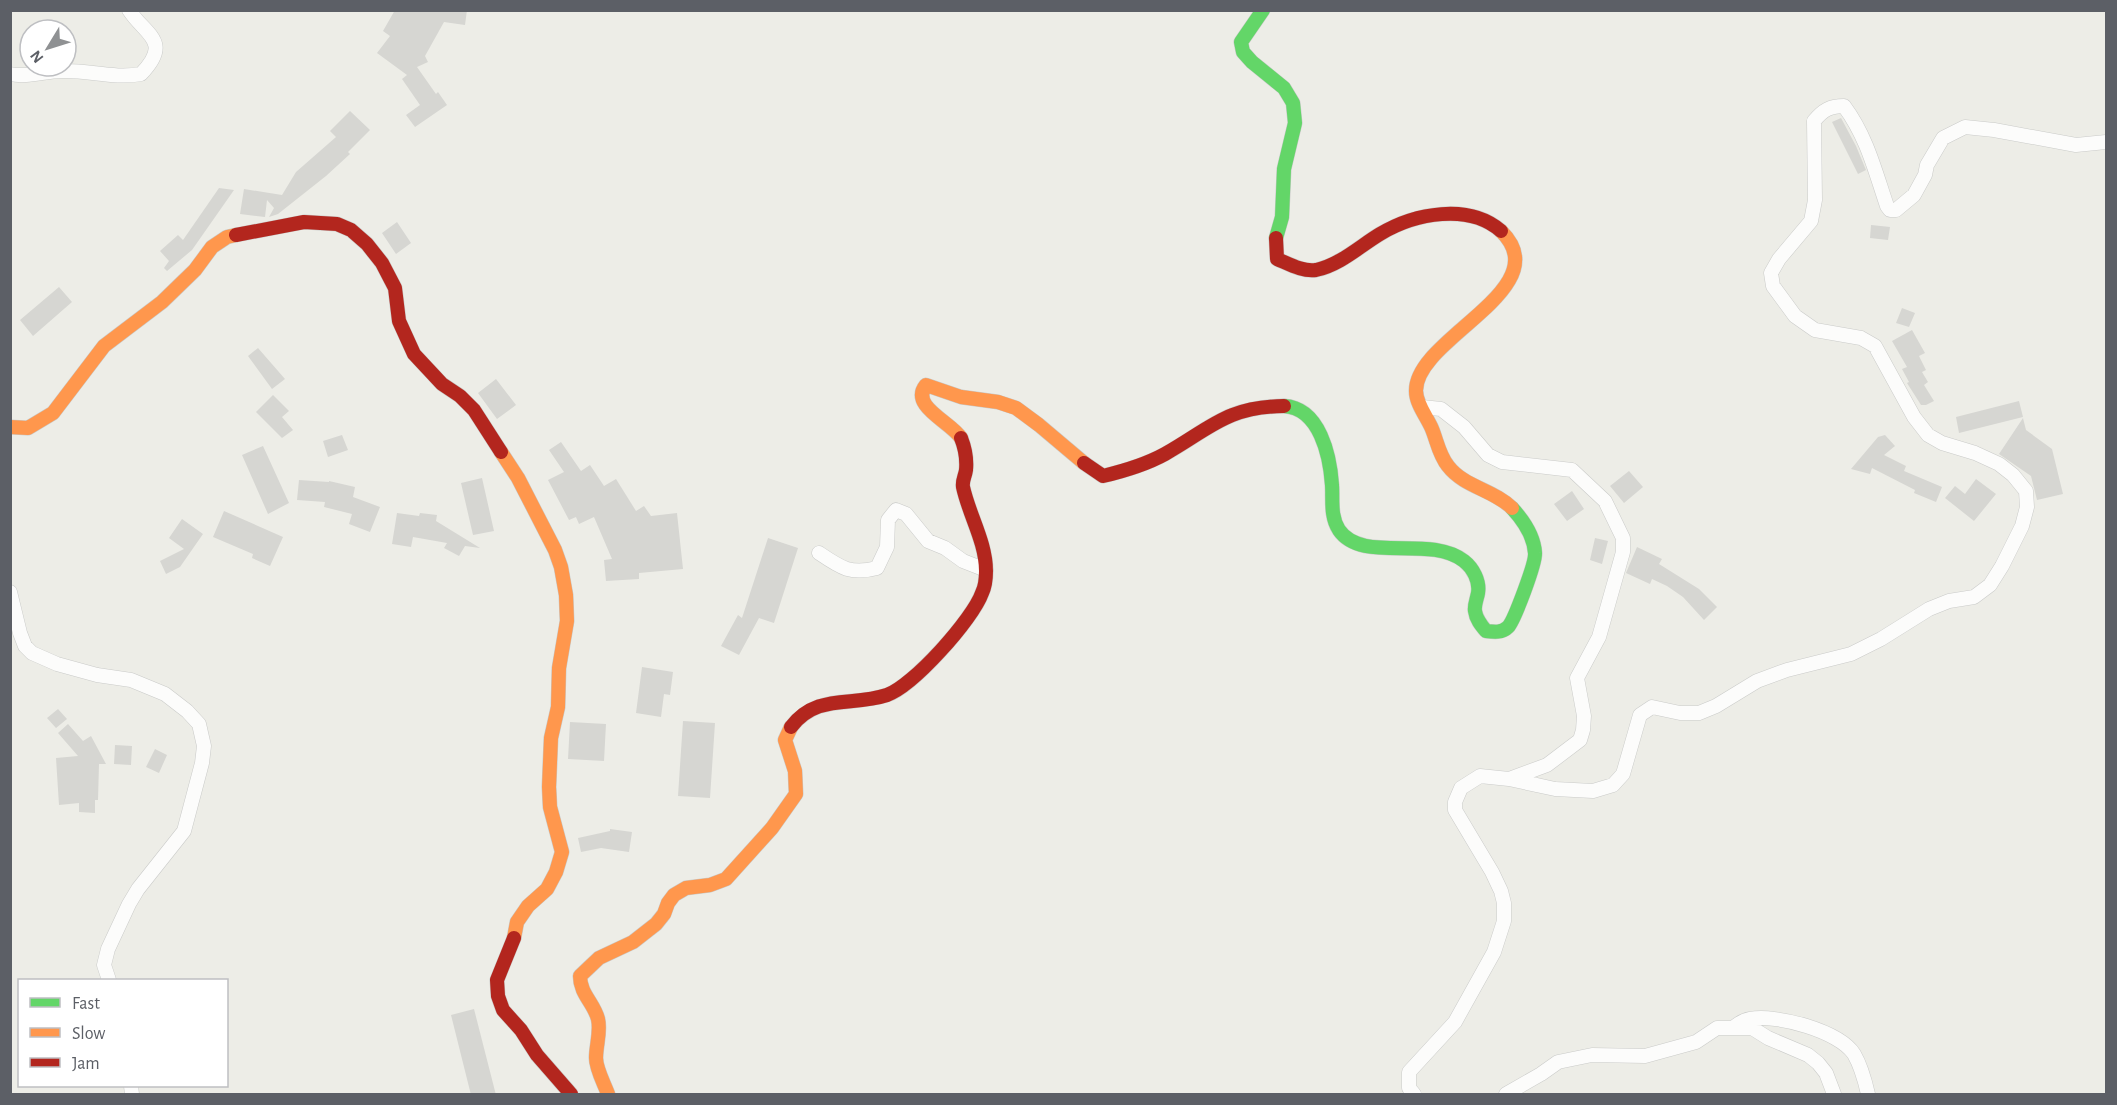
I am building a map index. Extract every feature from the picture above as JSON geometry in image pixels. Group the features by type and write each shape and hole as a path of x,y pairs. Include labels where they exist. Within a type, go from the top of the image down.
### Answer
{"street":[{"path":"10,74 22,76 60,70 113,76 141,74 149,66 154,56 155,42 151,33 129,10"},
{"path":"608,1095 596,1059 599,1037 598,1018 583,993 580,976 599,958 633,942 656,924 674,895 686,888 710,885 726,879 772,828 796,794 795,771 785,740 788,730 798,717 820,704 867,700 889,694 908,683 961,627 973,612 983,592 986,570 980,538 967,504 962,480 966,473 966,453 958,434 948,423 923,404 920,394 921,389 926,385 970,399 993,400 1014,406 1089,468 1103,476 1152,460 1208,426 1243,409 1265,405 1291,407 1312,421 1325,441 1332,485 1330,502 1334,520 1344,536 1358,543 1377,547 1419,546 1439,549 1461,558 1475,572 1478,591 1474,607 1478,622 1486,632 1498,632 1509,626 1535,565 1536,548 1527,527 1506,503 1494,494 1457,477 1450,470 1442,459 1416,392 1419,377 1433,355 1479,315 1508,283 1516,266 1514,248 1495,225 1462,215 1437,215 1388,230 1336,261 1315,270 1292,266 1277,259 1275,240 1282,217 1284,168 1295,123 1293,103 1284,88 1243,52 1241,42 1263,10"},
{"path":"1414,1095 1409,1088 1409,1072 1415,1063 1442,1039 1455,1022 1494,952 1504,921 1501,891 1455,810 1455,802 1461,788 1480,776 1509,779 1555,789 1593,791 1613,785 1623,774 1640,715 1646,710 1652,707 1680,713 1699,713 1716,706 1757,681 1787,670 1851,654 1881,639 1929,609 1949,601 1974,597 1990,585 2015,543 2022,526 2027,507 2026,491 2013,475 1999,464 1942,443 1928,435 1914,417 1875,346 1861,338 1815,330 1801,322 1773,286 1771,273 1779,259 1811,221 1815,200 1814,121 1822,112 1833,106 1844,106 1856,122 1865,140 1890,210 1896,210 1914,195 1925,176 1927,165 1943,138 1965,127 2076,145 2106,142"},
{"path":"10,427 28,428 42,422 53,413 104,346 162,302 195,270 213,247 227,237 253,230 304,222 323,222 337,224 351,230 367,244 382,263 395,288 399,321 414,354 429,372 474,410 518,477 555,550 561,567 567,595 567,621 559,668 558,707 551,738 549,787 550,807 562,852 556,872 547,889 528,906 517,922 513,943 497,980 498,996 503,1010 571,1095"},
{"path":"1422,407 1441,409 1464,427 1488,455 1502,462 1572,470 1605,501 1623,538 1623,552 1599,637 1577,678 1584,716 1580,740 1547,765 1509,779"},
{"path":"819,553 844,568 861,572 877,568 887,547 888,520 896,510 906,514 928,541 945,548 963,561 986,570"},
{"path":"10,592 20,633 25,646 32,653 57,664 97,675 130,680 165,694 188,711 199,724 204,746 202,763 184,831 138,889 129,904 108,949 104,965 108,979"},
{"path":"1732,1028 1742,1021 1753,1018 1790,1022 1831,1035 1853,1053 1868,1095"},
{"path":"1506,1095 1558,1062 1592,1055 1645,1056 1695,1042 1717,1028 1752,1029 1808,1055 1826,1073 1834,1095"}],"building":[{"path":"395,10 467,10 465,25 444,22 425,56 428,62 417,67 436,94 438,92 447,105 415,127 406,115 420,105 402,79 407,75 377,53 390,36 383,31"},
{"path":"350,111 370,130 348,152 350,154 278,214 269,217 274,208 267,200 265,217 240,214 244,189 282,195 296,172 336,137 330,131"},
{"path":"1841,118 1866,170 1858,174 1832,122"},
{"path":"219,188 234,190 192,250 167,271 164,268 169,261 160,251 178,235 183,240"},
{"path":"397,222 411,243 396,254 382,233"},
{"path":"1871,225 1890,227 1888,240 1870,238"},
{"path":"59,287 72,302 33,336 20,320"},
{"path":"1902,308 1915,313 1909,327 1896,323"},
{"path":"1912,330 1925,353 1919,356 1926,370 1922,372 1928,382 1924,385 1934,401 1926,405 1921,405 1907,383 1909,382 1902,369 1907,367 1892,341"},
{"path":"258,348 285,379 272,389 248,356"},
{"path":"496,379 516,405 497,419 478,393"},
{"path":"273,395 289,411 282,417 293,430 282,438 256,412"},
{"path":"2019,401 2023,417 1959,433 1956,417"},
{"path":"2023,418 2026,430 2052,449 2063,494 2037,500 2031,476 1999,454"},
{"path":"342,435 348,450 328,457 323,441"},
{"path":"1885,435 1895,446 1884,455 1906,466 1904,471 1942,487 1936,502 1914,493 1915,490 1872,468 1870,474 1851,469 1878,437"},
{"path":"561,442 581,471 590,465 604,486 616,479 636,511 644,506 651,516 677,513 683,569 639,573 639,579 606,581 604,560 612,559 594,517 579,524 576,517 569,520 548,480 564,472 549,450"},
{"path":"263,446 289,503 268,514 242,455"},
{"path":"1629,471 1643,487 1624,503 1610,486"},
{"path":"482,478 494,531 473,535 461,483"},
{"path":"1976,479 1996,494 1974,521 1945,498 1955,486 1965,494"},
{"path":"299,480 329,481 355,487 353,497 380,507 370,532 349,524 352,514 324,507 325,502 297,500"},
{"path":"1572,491 1584,509 1567,521 1554,504"},
{"path":"224,511 283,537 270,566 252,558 253,554 213,537"},
{"path":"397,513 419,516 420,513 437,515 436,521 480,548 465,546 459,556 444,548 447,543 413,537 411,547 392,544"},
{"path":"182,519 203,534 180,567 166,574 160,561 184,549 169,538"},
{"path":"768,538 798,548 774,623 759,618 739,655 721,646 738,615 742,618"},
{"path":"1595,538 1608,541 1602,564 1590,560"},
{"path":"1637,547 1662,559 1659,564 1699,589 1717,607 1704,620 1683,597 1667,586 1652,579 1650,584 1626,573"},
{"path":"642,667 673,672 670,695 664,694 661,717 636,713"},
{"path":"58,709 67,719 56,728 47,718"},
{"path":"683,721 715,723 710,798 678,796"},
{"path":"570,722 606,724 604,761 568,759"},
{"path":"68,724 83,741 91,736 106,764 99,764 98,800 95,800 95,813 79,812 79,803 59,805 56,758 78,756 58,733"},
{"path":"115,745 132,746 131,765 114,764"},
{"path":"155,749 167,755 159,773 146,767"},
{"path":"610,829 632,832 629,852 601,848 581,852 578,838 610,831"},
{"path":"474,1009 496,1095 471,1095 451,1015"}],"traffic: fast":[{"path":"1263,10 1241,42 1243,52 1284,88 1293,103 1295,123 1284,169 1282,217 1276,238"},
{"path":"1284,406 1306,415 1321,435 1329,461 1333,514 1339,530 1350,540 1363,545 1433,550 1450,553 1464,561 1477,579 1478,593 1475,611 1486,631 1501,631 1508,627 1524,592 1534,559 1535,553 1530,534 1512,508"}],"traffic: slow":[{"path":"1501,231 1514,252 1512,273 1500,293 1437,352 1422,371 1416,396 1448,466 1462,479 1497,497 1512,508"},
{"path":"10,427 28,428 53,413 104,346 162,302 195,270 212,247 227,237 236,235"},
{"path":"961,438 927,407 922,393 926,385 961,397 998,402 1016,408 1084,463"},
{"path":"501,452 518,478 555,550 566,595 567,621 559,668 558,707 551,738 549,787 550,807 562,852 556,872 547,889 528,906 517,922 514,938"},
{"path":"608,1094 596,1062 598,1019 582,988 580,976 599,958 633,942 656,924 674,895 686,888 710,885 726,879 772,828 796,794 795,771 785,740 791,727"}],"traffic: jam":[{"path":"1276,238 1277,259 1306,270 1316,270 1325,268 1350,255 1394,227 1425,216 1458,214 1474,217 1488,222 1501,231"},
{"path":"236,235 304,222 337,224 351,230 367,244 382,263 395,288 399,321 414,354 442,384 460,396 474,410 501,452"},
{"path":"1084,463 1103,476 1119,472 1157,458 1233,415 1247,410 1284,406"},
{"path":"791,727 801,716 823,705 874,698 898,689 912,679 941,650 967,619 976,604 985,585 985,560 963,487 966,462 961,438"},
{"path":"514,938 497,980 498,996 503,1010 521,1030 537,1055 571,1094"}]}
